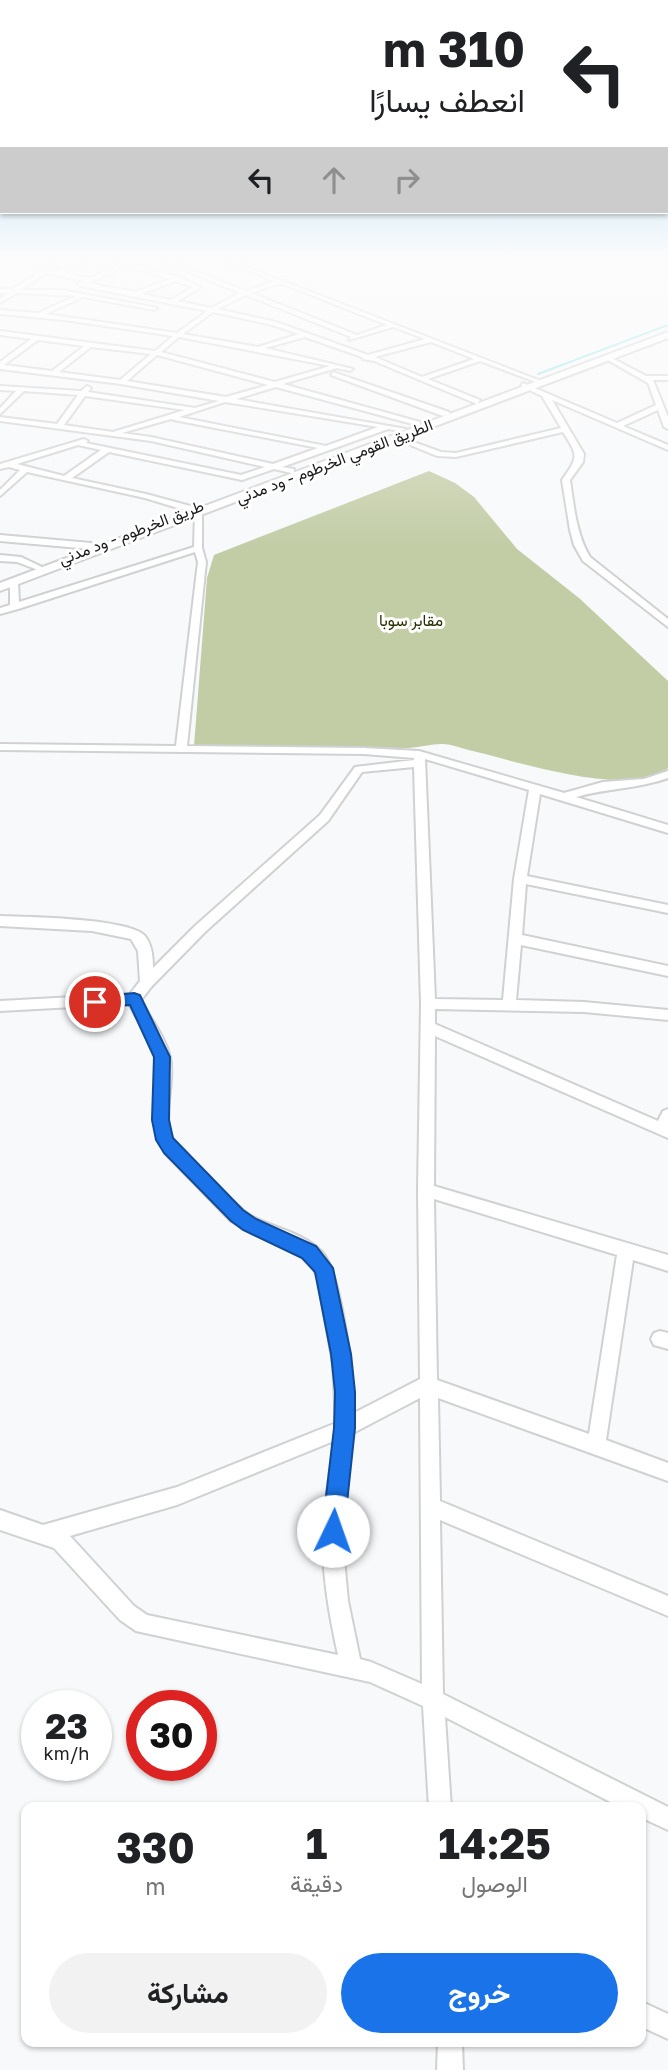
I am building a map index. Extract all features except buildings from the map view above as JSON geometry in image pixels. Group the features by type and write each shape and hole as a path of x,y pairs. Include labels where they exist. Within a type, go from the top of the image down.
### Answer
{"highway":[{"name":"الطريق القومي الخرطوم - ود مدني","path":"0,587 608,356"},
{"name":"الطريق القومي الخرطوم - ود مدني","path":"533,384 614,356"},
{"name":"طريق الخرطوم - ود مدني","path":"0,581 194,511 358,446 400,434 417,424 533,384"}],"street":[{"path":"54,373 75,356"},
{"path":"121,382 153,356"},
{"path":"166,356 381,412 417,424"},
{"path":"295,356 350,369"},
{"path":"364,356 477,402"},
{"path":"227,401 374,356"},
{"path":"3,465 350,369 389,356"},
{"path":"470,356 533,384 556,408 581,458 566,480 578,545 586,559 668,624"},
{"path":"608,358 648,378 668,378"},
{"path":"422,379 479,359"},
{"path":"0,366 121,382 386,427 440,454 456,456 565,429"},
{"path":"333,373 446,414"},
{"path":"648,378 662,405 668,427"},
{"path":"59,427 95,379"},
{"path":"0,388 83,393 196,410"},
{"path":"0,412 21,390"},
{"path":"546,396 668,448"},
{"path":"619,425 662,405"},
{"path":"170,417 324,448"},
{"path":"0,419 183,445 291,471"},
{"path":"77,443 242,478 386,427"},
{"path":"345,441 358,446"},
{"path":"65,479 108,449"},
{"path":"3,465 146,495 194,511 202,562 181,749"},
{"path":"0,494 25,470"},
{"path":"0,538 92,546"},
{"path":"0,611 198,548"},
{"path":"0,558 18,559 38,567"},
{"path":"13,582 15,607"},
{"path":"0,747 181,749 419,759 564,797 668,829"},
{"path":"0,1006 134,999 147,982 200,929 324,818 359,769 419,759"},
{"path":"419,759 428,1004 427,1385 433,1700 440,1802"},
{"path":"564,797 603,786 646,782 668,774"},
{"path":"509,1006 520,879 535,789"},
{"path":"520,879 668,909"},
{"path":"0,921 64,924 124,931 142,942 147,982"},
{"path":"516,939 668,971"},
{"path":"134,999 162,1057 161,1120 165,1140 170,1148 237,1216 309,1252 323,1268 341,1354 345,1392 345,1428 335,1500 334,1564 338,1609 352,1668"},
{"path":"428,1004 584,1007 668,1015"},
{"path":"427,1027 666,1125"},
{"path":"426,1190 668,1263"},
{"path":"596,1446 626,1250"},
{"path":"46,1533 177,1496 345,1428 427,1385 668,1472"},
{"path":"430,1506 668,1606"},
{"path":"0,1520 46,1533 74,1552 127,1613 143,1623 371,1672 433,1700 634,1802"},
{"path":"646,1808 668,1819"},
{"path":"646,2016 668,2027"},
{"path":"450,2047 450,2070"}],"green space":[{"name":"مقابر سوبا","path":"429,471 455,483 474,497 517,549 579,598 668,681 668,768 651,777 602,779 545,769 446,744 409,748 194,746 207,578 214,555"}],"waterway":[{"path":"538,374 587,356"}],"route":[{"path":"95,1002 134,999 164,1065 161,1120 165,1140 170,1148 237,1216 309,1252 323,1268 341,1354 345,1392 345,1428 333,1531"}]}
